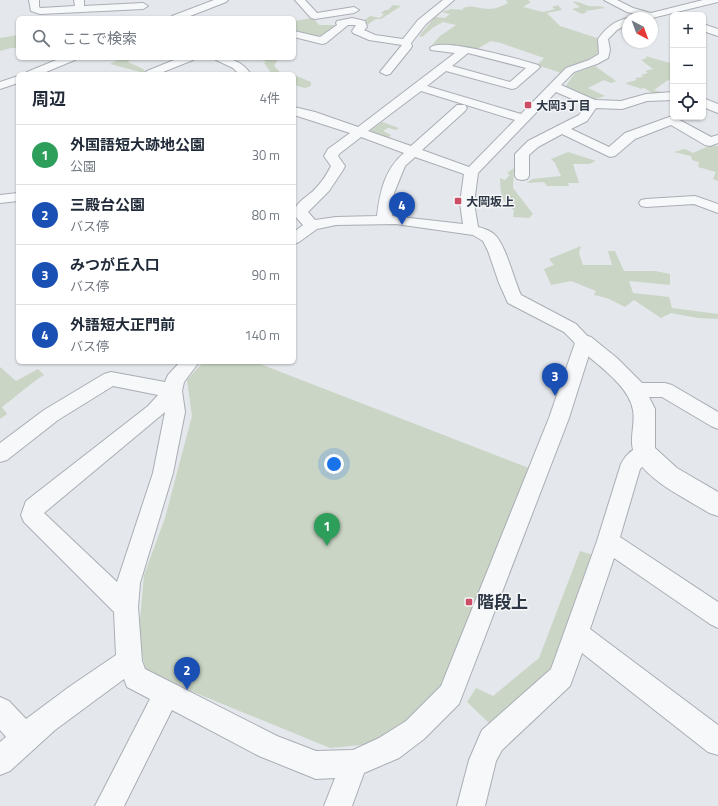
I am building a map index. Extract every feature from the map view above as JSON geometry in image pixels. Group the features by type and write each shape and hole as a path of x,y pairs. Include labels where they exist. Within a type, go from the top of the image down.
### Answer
{"street":[{"path":"34,0 34,9 40,11 79,4 119,3 143,6"},
{"path":"181,16 223,0"},
{"path":"296,34 322,41 343,25 341,21 358,7 315,16 300,0"},
{"path":"386,72 407,46 406,43 422,22 449,0"},
{"path":"609,0 634,12"},
{"path":"658,15 715,0"},
{"path":"199,9 214,15"},
{"path":"341,23 352,21 361,23 362,27 357,31 368,36 406,43"},
{"path":"471,230 467,203 471,172 570,70 593,62 604,56 605,50 603,39 613,26 622,23"},
{"path":"706,28 718,33"},
{"path":"435,48 466,49 534,67 512,86"},
{"path":"312,225 300,213 303,208 318,195 335,172 338,166 331,156 333,152 445,67 464,50"},
{"path":"36,72 66,60"},
{"path":"154,72 184,60"},
{"path":"224,60 237,66 243,72"},
{"path":"445,67 544,96"},
{"path":"0,86 16,80"},
{"path":"553,86 593,104 622,105 646,98 670,96"},
{"path":"419,87 522,118"},
{"path":"706,103 718,109"},
{"path":"522,176 522,154 533,144 563,130 583,118 593,104"},
{"path":"384,220 387,193 399,164 461,108"},
{"path":"296,111 311,115 471,172"},
{"path":"563,130 610,153 630,136 652,126 672,120 710,142 718,139"},
{"path":"0,199 16,197"},
{"path":"646,203 695,200 718,209"},
{"path":"296,237 312,225 336,221 384,220 424,222 477,231 488,238 496,251 514,299 570,328 627,380 635,390 644,409 645,452 650,460 662,470 718,504"},
{"path":"188,364 175,380 173,391 175,412 163,473 128,583 126,607 129,660 136,678 269,746 316,764 354,764 389,748 415,730 450,695 559,418 584,342"},
{"path":"0,454 51,415 111,379 173,391"},
{"path":"635,390 665,390 718,421"},
{"path":"126,607 32,515 34,508 155,411 173,391"},
{"path":"470,806 483,760 492,740 560,677 608,540 631,464 645,452"},
{"path":"608,540 718,616"},
{"path":"575,633 718,742"},
{"path":"0,762 24,738 65,704 129,660"},
{"path":"109,806 168,694"},
{"path":"0,710 24,738"},
{"path":"338,806 354,764"}],"green space":[{"path":"506,0 529,0 528,1 531,2 523,7 543,12 555,9 552,7 558,5 562,10 547,13 560,26 600,39 601,55 570,67 561,73 537,65 544,58 501,43 491,41 477,49 432,45 440,36 456,25 443,22 422,37 419,36 435,17 445,18 450,14 442,12 451,9 464,10 462,8 470,7 488,9 495,8 508,3"},
{"path":"573,2 605,8 585,11 587,12 582,14 572,9 580,7"},
{"path":"393,5 401,6 381,19 376,19 367,25 365,22 360,21 365,20 370,16 380,18 384,14 381,13 388,10"},
{"path":"313,18 319,25 335,25 323,35 317,36 296,31 296,21"},
{"path":"16,35 16,48 0,51 0,38"},
{"path":"645,56 670,63 670,81 668,80 654,90 665,93 654,94 644,88 641,89 625,83 637,80 635,78 643,77 641,75 648,73 645,71 653,69 641,60 647,58"},
{"path":"117,60 130,60 128,62 146,72 140,72 110,64"},
{"path":"263,60 278,60 274,66 280,72 271,72 264,63 266,62"},
{"path":"595,66 616,81 611,83 604,80 588,88 605,96 592,100 565,87 575,73"},
{"path":"296,76 311,82 311,86 305,88 296,86"},
{"path":"382,122 399,128 396,130 388,128 383,131 391,135 388,138 370,131"},
{"path":"711,145 718,146 718,181 713,179 716,172 698,167 699,162 692,160 691,156 674,152 685,149 693,153"},
{"path":"568,152 596,161 589,164 573,164 579,183 568,183 569,186 547,186 544,182 527,183 532,179 561,176 555,163 551,159"},
{"path":"514,168 513,188 533,214 529,218 513,217 514,210 502,197 500,178 505,180 510,175 507,173"},
{"path":"581,246 579,253 583,265 612,265 608,251 615,251 624,271 655,271 670,274 670,285 629,281 633,293 669,297 672,308 718,314 718,319 698,318 671,313 661,318 634,300 625,307 607,298 594,295 596,291 571,281 551,285 544,269 554,265 549,259"},
{"path":"201,364 260,364 529,468 445,685 409,722 371,744 330,748 147,673 138,642 144,575 165,518 192,416 187,380"},
{"path":"0,367 16,381 38,369 44,375 2,407 7,414 0,419"},
{"path":"580,551 593,555 552,673 489,723 467,702 476,688 493,696 539,658"}],"place":[{"name":"大岡3丁目","path":"528,105"},
{"name":"大岡坂上","path":"458,201"},
{"name":"外語短大正門前","path":"402,225"},
{"name":"みつが丘入口","path":"555,396"},
{"name":"外国語短大跡地公園","path":"327,546"},
{"name":"階段上","path":"469,602"},
{"name":"三殿台公園","path":"187,690"}]}
